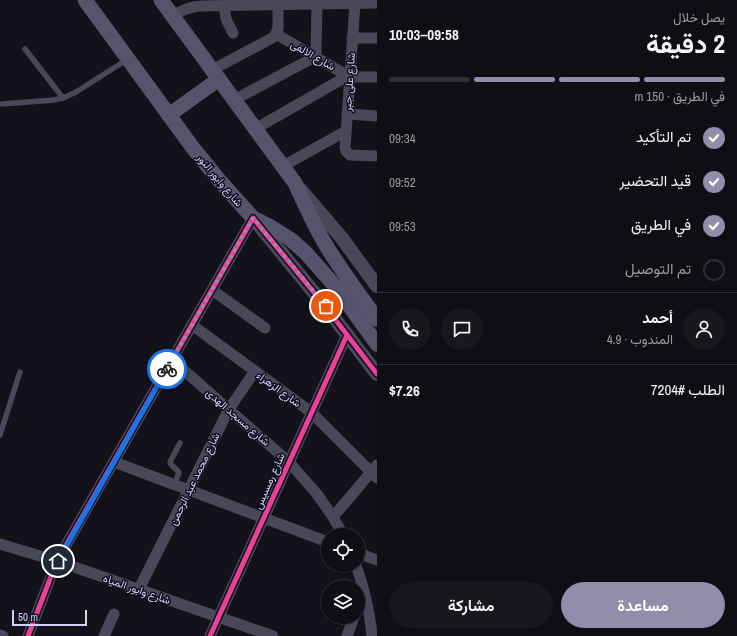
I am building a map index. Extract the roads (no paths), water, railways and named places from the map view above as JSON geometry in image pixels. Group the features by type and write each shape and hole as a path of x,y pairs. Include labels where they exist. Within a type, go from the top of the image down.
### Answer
{"main road":[{"name":"شارع وابور النور","path":"85,0 194,148 219,180 253,218"},
{"path":"161,0 295,183 324,242 347,278 377,319"},
{"path":"169,115 215,74"},
{"path":"253,218 272,227 290,239 306,253 335,286 377,344"}],"street":[{"name":"شارع على جبر","path":"355,3 345,148 348,153 353,155 377,156"},
{"path":"173,16 183,10 194,7 377,3"},
{"path":"234,100 314,56 316,52 317,4"},
{"path":"215,74 276,34 278,29 278,5"},
{"path":"224,6 226,18 233,33"},
{"name":"شارع الالفى","path":"276,34 350,77"},
{"path":"352,38 377,38"},
{"path":"255,129 338,81 350,77 377,77"},
{"path":"347,114 377,116"},
{"path":"283,166 346,131"},
{"path":"295,183 340,237 377,286"},
{"path":"28,636 58,561 253,218"},
{"name":"شارع وابور النور","path":"253,218 306,282 377,374"},
{"path":"212,290 265,328"},
{"name":"شارع الزهراء","path":"192,326 311,412 375,472"},
{"name":"شارع رمسيس","path":"210,636 347,335"},
{"name":"شارع مسجد الهدى","path":"172,360 289,462 308,483 333,517 339,528"},
{"name":"شارع محمد عبد الرحمن","path":"139,590 228,409 255,372"},
{"path":"114,462 321,539"},
{"path":"333,517 375,472"},
{"name":"شارع وابور المياه","path":"0,544 58,561 273,636"},
{"path":"365,556 377,560"},
{"path":"365,594 372,636"},
{"path":"104,636 114,614"},
{"path":"347,636 351,624"}],"lane":[{"path":"25,49 63,98"},
{"path":"2,104 63,98 76,92 128,59"},
{"path":"0,435 20,372"},
{"path":"174,484 179,472 178,469 171,465 170,462 180,443"}]}
